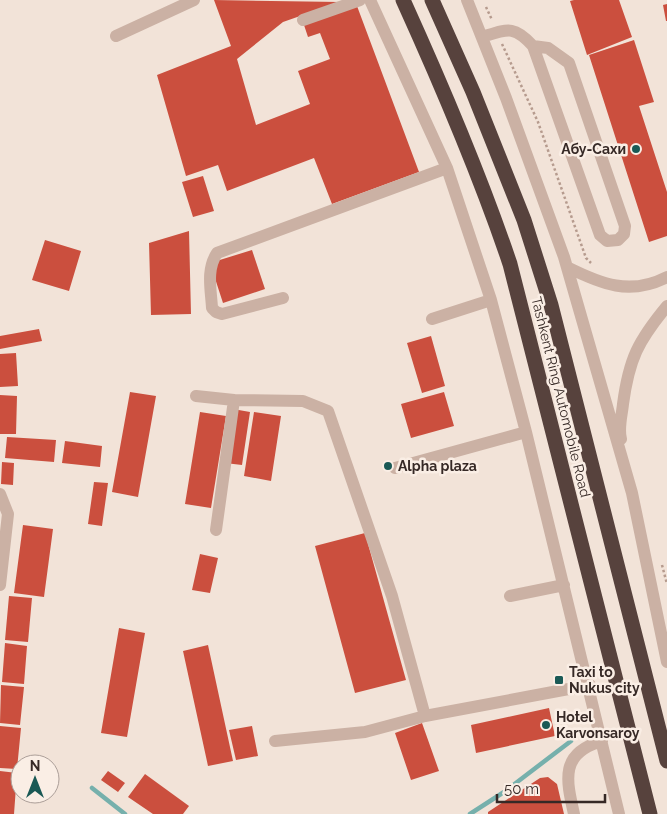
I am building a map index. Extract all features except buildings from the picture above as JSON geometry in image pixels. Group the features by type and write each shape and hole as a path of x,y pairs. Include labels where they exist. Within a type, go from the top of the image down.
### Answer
{"highway":[{"name":"Tashkent Ring Automobile Road","path":"403,0 495,222 510,264 650,814"},
{"name":"Tashkent Ring Automobile Road","path":"433,2 473,92 524,220 552,306 667,761"},
{"path":"411,17 418,21 425,20 430,16 433,2"}],"street":[{"path":"116,36 194,0"},
{"path":"303,20 360,0"},
{"path":"370,0 446,168 491,300 590,685 619,814"},
{"path":"467,0 513,115 567,267 632,493"},
{"path":"482,37 509,29 521,33 533,46 600,235 608,241 618,240 624,234 625,226 569,63 548,48 533,46"},
{"path":"283,298 222,314 216,312 212,308 210,268 212,260 217,254 233,247 446,168"},
{"path":"567,267 593,280 620,288 656,283 667,277"},
{"path":"432,319 491,300"},
{"path":"667,306 645,332 634,354 626,379 620,434 664,637 667,662"},
{"path":"196,396 234,400 303,401 328,411 392,596 425,716"},
{"path":"216,530 234,400"},
{"path":"395,468 526,432"},
{"path":"0,494 8,514 0,585"},
{"path":"510,596 564,585"},
{"path":"275,742 365,732 425,716 590,685"},
{"path":"574,814 568,770 576,755 591,745 602,742"}],"path":[{"path":"482,0 538,122 586,258 593,265"}],"waterway":[{"path":"470,814 504,792 571,741"},
{"path":"92,788 125,814"}],"place":[{"name":"Абу-Сахи","path":"636,149"},
{"name":"Alpha plaza","path":"388,466"},
{"name":"Taxi to Nukus city","path":"559,680"},
{"name":"Hotel Karvonsaroy","path":"546,725"}]}
